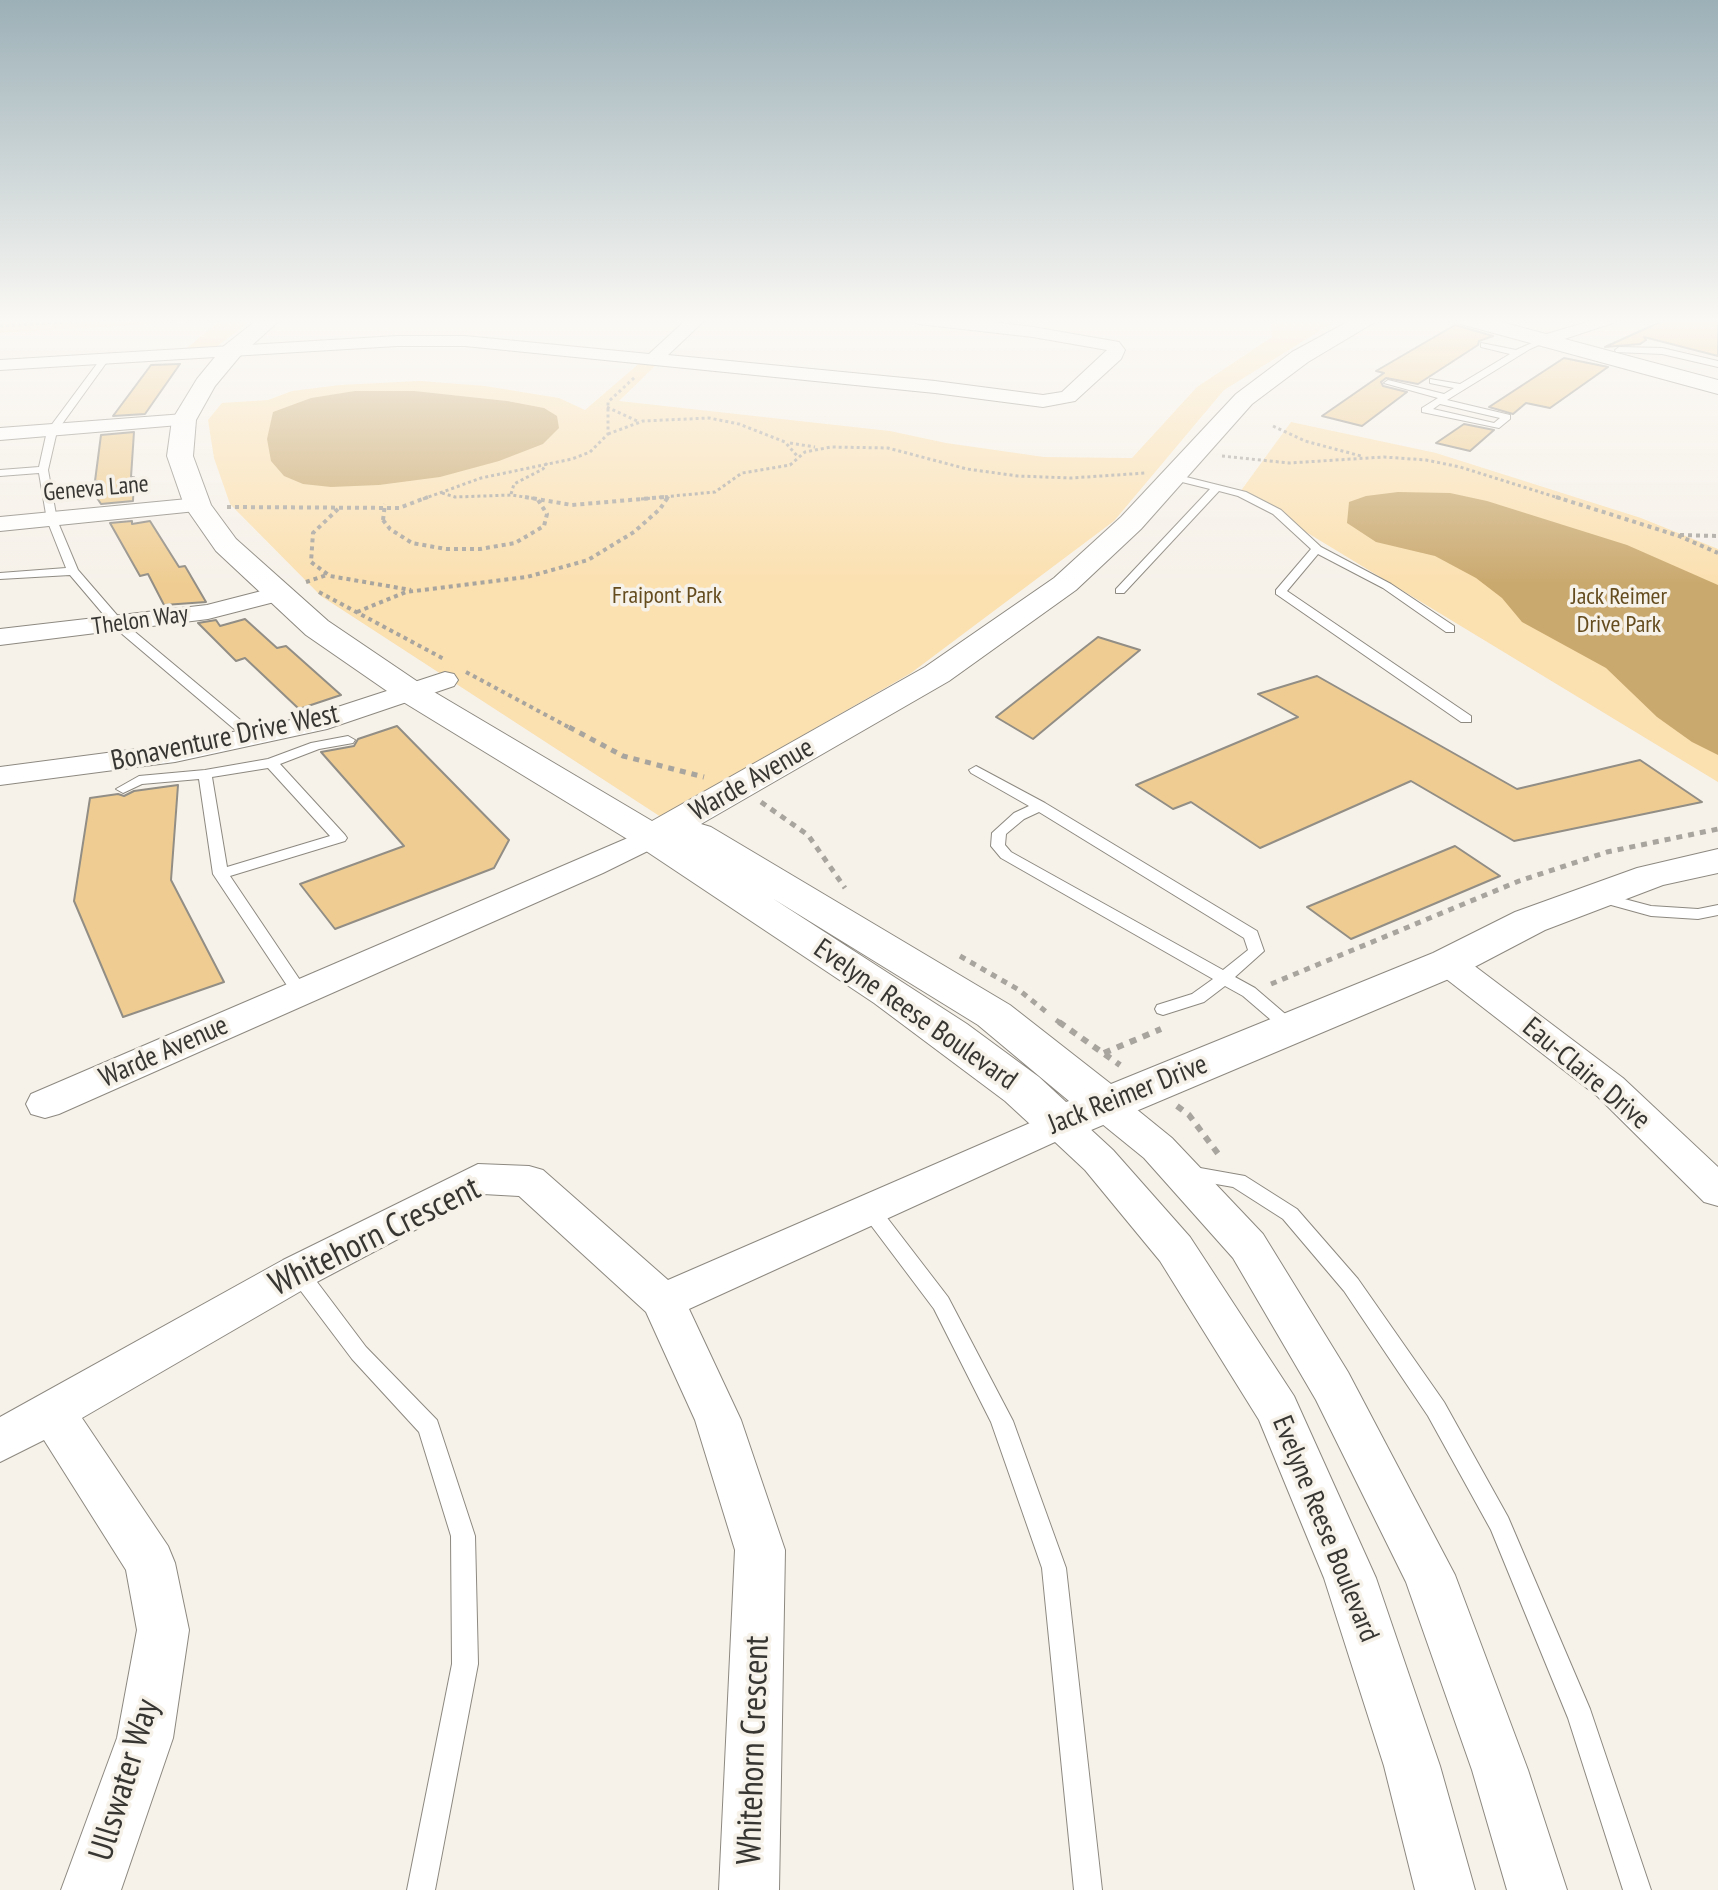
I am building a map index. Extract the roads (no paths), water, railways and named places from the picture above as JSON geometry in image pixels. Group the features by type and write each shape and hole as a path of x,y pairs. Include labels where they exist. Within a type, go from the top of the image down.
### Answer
{"street":[{"name":"Evelyne Reese Boulevard","path":"191,407 184,420 180,456 198,505 226,545 290,589 317,628 428,686 664,830 994,1015 1158,1148 1248,1246 1332,1386 1429,1575 1500,1770 1537,1890"},
{"name":"Warde Avenue","path":"45,1104 664,830 937,674 1052,593 1131,523 1164,476 1197,453 1237,407"},
{"path":"0,434 184,420"},
{"name":"Geneva Lane","path":"0,524 198,505"},
{"name":"Thelon Way","path":"0,637 208,612 290,589"},
{"name":"Bonaventure Drive West","path":"0,776 175,753 317,723 428,686"},
{"name":"Evelyne Reese Boulevard","path":"664,830 1022,1089 1099,1160 1175,1249 1278,1410 1350,1578 1412,1766 1445,1890"},
{"name":"Jack Reimer Drive","path":"663,1301 1060,1124 1448,963 1530,921 1651,876 1718,861"},
{"name":"Eau-Claire Drive","path":"1448,963 1610,1087 1718,1191"},
{"name":"Whitehorn Crescent","path":"0,1441 298,1272 478,1179 529,1181 663,1301 718,1420 760,1550 749,1890"},
{"name":"Ullswater Way","path":"52,1413 150,1563 163,1630 145,1738 91,1890"}],"lane":[{"path":"70,407 52,431 43,470 52,520 73,571 119,625 251,736"},
{"path":"1429,407 1425,410 1496,426 1507,417 1477,407"},
{"path":"0,473 43,470"},
{"path":"1164,476 1242,494 1277,512 1317,549 1387,586 1450,629"},
{"path":"1120,591 1217,488"},
{"path":"1317,549 1280,592 1466,719"},
{"path":"0,576 73,571"},
{"path":"123,789 139,780 205,774 271,763 316,746 348,740"},
{"path":"221,874 340,838 271,763"},
{"path":"976,770 1251,935 1256,951 1224,978 1198,998 1163,1009"},
{"path":"205,774 221,874 300,992"},
{"path":"1040,806 1019,816 999,833 998,846 1006,855 1249,992 1291,1028"},
{"path":"1595,897 1651,911 1698,914 1718,910"},
{"path":"1179,1171 1238,1181 1290,1214 1351,1285 1436,1409 1500,1525 1581,1718 1637,1890"},
{"path":"868,1207 941,1303 1002,1421 1054,1568 1088,1890"},
{"path":"298,1272 359,1353 429,1427 463,1536 465,1664 421,1890"}],"park label":[{"name":"Fraipont Park","path":"667,596"},
{"name":"Jack Reimer Drive Park","path":"1619,611"}]}
